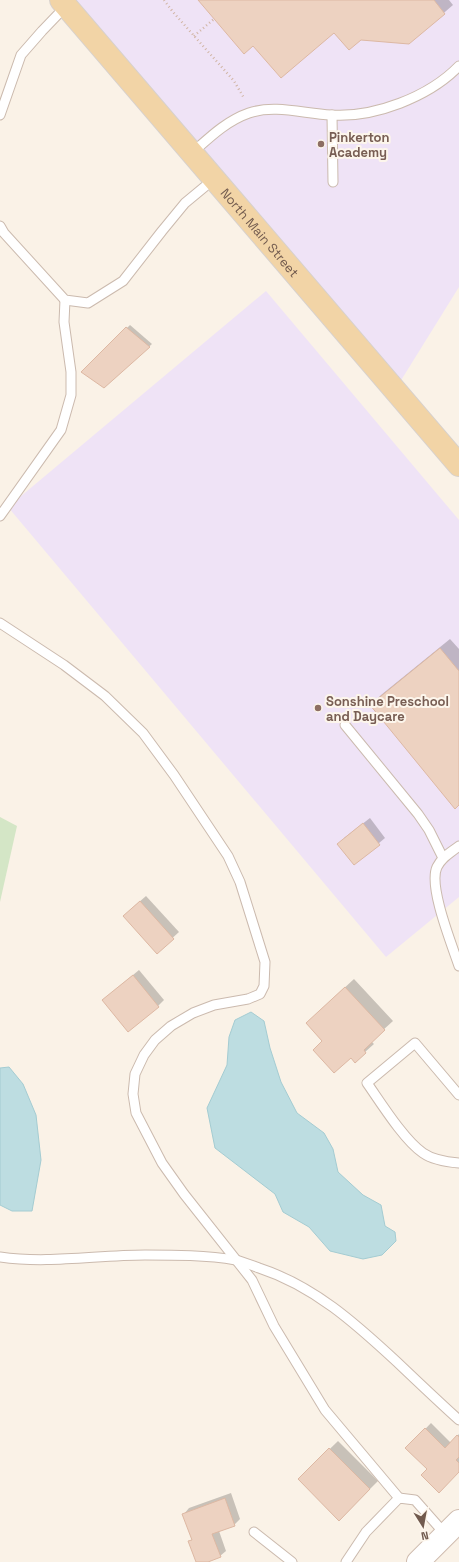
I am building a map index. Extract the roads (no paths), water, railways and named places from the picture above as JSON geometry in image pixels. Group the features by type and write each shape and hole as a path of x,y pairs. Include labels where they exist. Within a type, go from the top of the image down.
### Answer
{"main road":[{"name":"North Main Street","path":"63,3 459,465"}],"street":[{"path":"418,1562 453,1528"}],"lane":[{"path":"0,115 22,55 63,3"},
{"path":"192,153 228,123 250,113 273,110 332,115 370,112 393,106 416,97 459,66"},
{"path":"332,115 333,182"},
{"path":"0,226 4,233 66,300 88,303 123,281 185,203 214,179"},
{"path":"0,516 61,430 71,395 71,372 64,322 66,300"},
{"path":"0,623 64,665 105,696 143,733 212,829 228,856 240,882 265,962 264,986 260,994 214,1005 193,1012 171,1026 155,1040 144,1055 135,1074 133,1094 136,1113 162,1163 184,1194 252,1280 274,1326 325,1410 399,1498 415,1500 453,1528"},
{"path":"345,725 418,814 429,830 442,858"},
{"path":"459,846 442,858 436,869 435,880 437,896 459,966"},
{"path":"459,1095 416,1043 367,1083 411,1143 424,1154 444,1162 459,1163"},
{"path":"0,1257 11,1259 48,1259 143,1255 192,1256 237,1260 302,1286 327,1302 360,1327 457,1415"},
{"path":"346,1562 366,1532 399,1498"},
{"path":"254,1532 292,1562"}],"water":[{"path":"251,1012 264,1021 270,1048 281,1082 297,1113 324,1133 333,1149 338,1172 363,1195 381,1205 385,1226 395,1232 396,1241 382,1255 363,1259 330,1251 309,1227 283,1212 275,1194 215,1148 207,1108 227,1065 229,1037 235,1020"},
{"path":"9,1067 23,1084 36,1115 41,1160 32,1211 12,1211 0,1205 0,1068"}],"place":[{"name":"Pinkerton Academy","path":"321,144"},
{"name":"Sonshine Preschool and Daycare","path":"318,708"}]}
